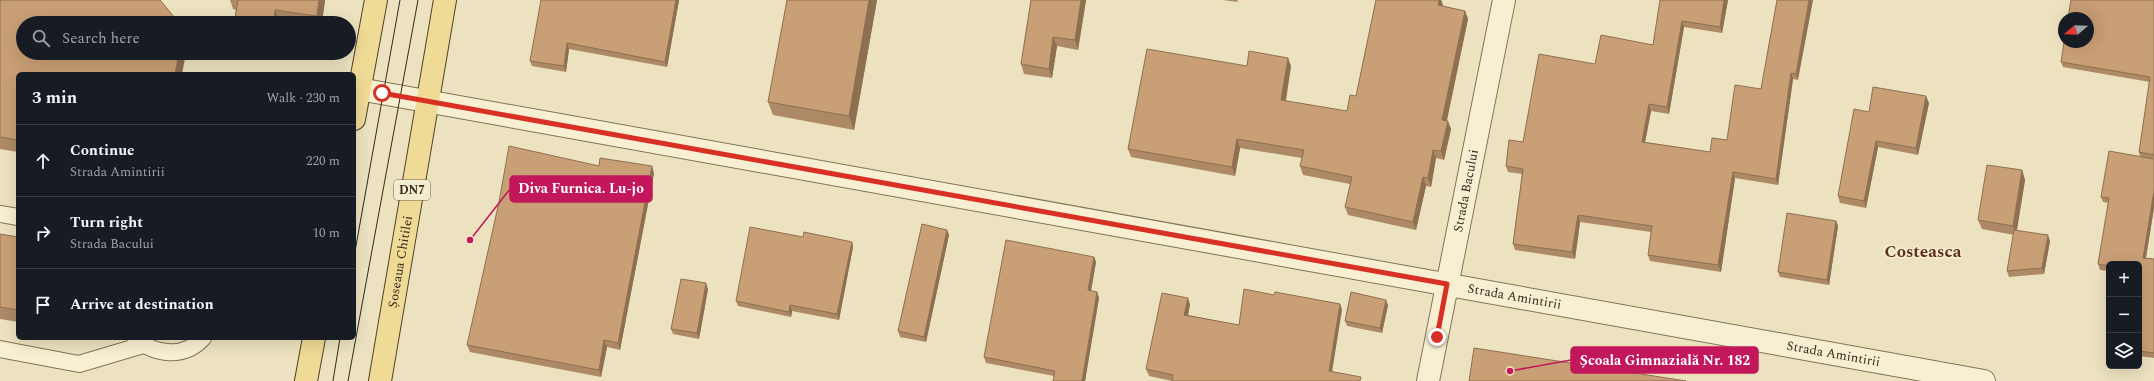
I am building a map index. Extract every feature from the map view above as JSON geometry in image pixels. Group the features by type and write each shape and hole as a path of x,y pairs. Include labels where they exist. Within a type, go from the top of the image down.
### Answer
{"main road":[{"path":"356,107 376,0"},
{"name":"Șoseaua Chitilei","path":"380,381 445,0"},
{"path":"306,381 314,340"}],"street":[{"name":"Strada Bacului","path":"1428,381 1504,0"},
{"name":"Strada Amintirii","path":"359,89 1984,381"}],"lane":[{"path":"0,214 16,217"},
{"path":"0,349 79,364 139,341 156,351 170,353 185,350 201,340"}],"building":[{"path":"0,0 160,0 173,16 16,16 16,60 178,60 175,72 16,72 16,140 0,137"},
{"path":"238,0 319,0 317,16 275,10 275,16 235,16"},
{"path":"541,0 676,0 665,62 567,43 564,66 530,61"},
{"path":"787,0 869,0 849,116 768,102"},
{"path":"1031,0 1081,0 1075,40 1053,37 1049,69 1021,64"},
{"path":"1376,0 1439,0 1438,5 1465,11 1442,120 1448,121 1441,151 1433,150 1428,178 1423,177 1413,222 1345,207 1352,177 1300,166 1304,150 1237,139 1232,167 1128,149 1147,49 1247,66 1249,51 1288,58 1281,100 1347,111 1350,95 1356,96"},
{"path":"1660,0 1724,0 1720,27 1682,21 1667,107 1649,104 1642,142 1710,152 1712,138 1727,140 1735,85 1761,89 1777,0 1809,0 1796,74 1791,73 1776,179 1733,172 1718,265 1648,255 1652,226 1578,215 1572,252 1513,244 1523,169 1506,166 1509,140 1523,142 1539,54 1595,64 1601,35 1653,45"},
{"path":"2071,0 2154,0 2154,155 2139,152 2150,77 2061,62 2063,48 2094,48 2094,12 2069,12"},
{"path":"1873,87 1926,96 1916,148 1876,141 1864,201 1838,196 1854,109 1869,112"},
{"path":"509,146 599,166 600,158 652,166 618,343 604,340 599,370 467,345 499,202"},
{"path":"2109,151 2154,159 2154,191 2143,258 2154,259 2154,353 2142,351 2142,261 2106,261 2106,265 2098,264 2109,198 2101,197"},
{"path":"1987,165 2022,170 2013,226 1978,220"},
{"path":"1787,213 1836,221 1827,280 1778,272"},
{"path":"922,224 947,230 924,337 898,331"},
{"path":"750,227 803,237 804,232 852,242 837,314 790,305 789,312 736,301"},
{"path":"2014,230 2048,235 2042,268 2007,271"},
{"path":"0,234 16,237 16,310 0,307"},
{"path":"1006,240 1094,257 1088,290 1097,292 1082,381 1053,381 1055,371 984,357"},
{"path":"681,279 706,283 697,333 671,329"},
{"path":"1244,289 1274,295 1275,292 1340,304 1329,371 1361,377 1360,381 1172,381 1173,375 1146,369 1162,293 1188,298 1184,315 1239,325"},
{"path":"1351,292 1386,300 1380,328 1345,321"},
{"path":"1474,348 1686,381 1469,381"}],"tram line":[{"path":"356,246 400,0"},
{"path":"356,337 418,0"},
{"path":"333,381 340,340"},
{"path":"348,381 356,340"}],"place":[{"name":"Diva Furnica. Lu-jo","path":"470,240"},
{"name":"Școala Gimnazială Nr. 182","path":"1510,371"}],"district":[{"name":"Costeasca","path":"1923,252"}],"route":[{"path":"382,93 1447,284 1437,337"}]}
